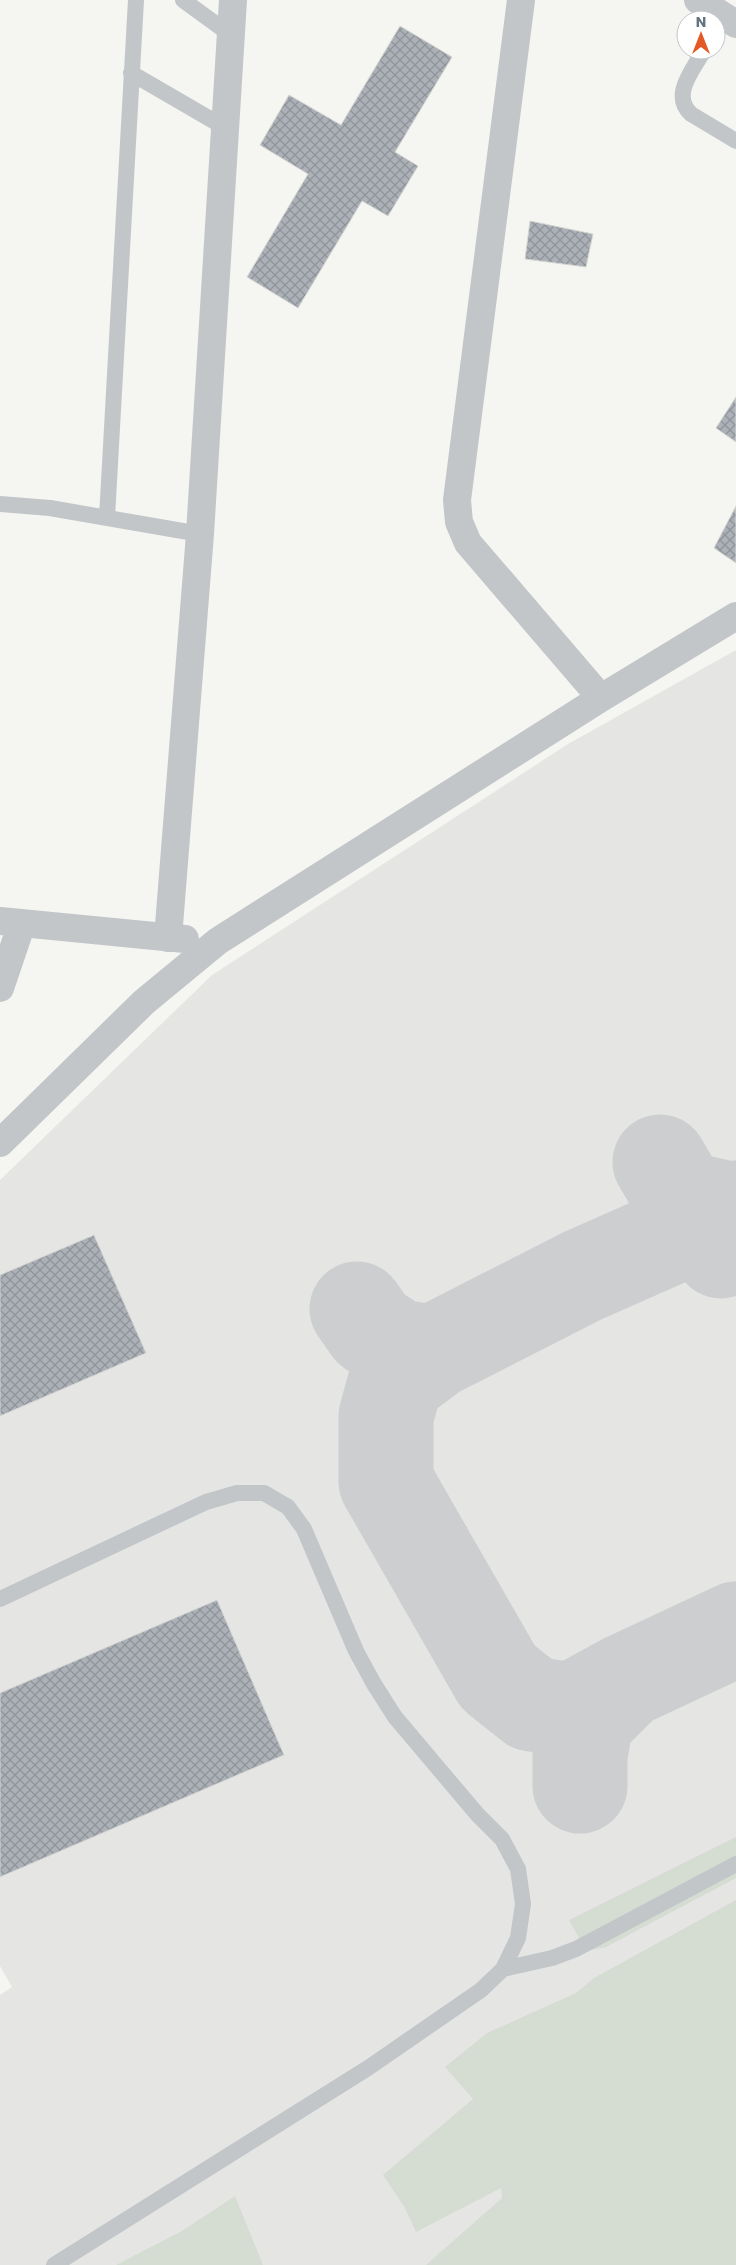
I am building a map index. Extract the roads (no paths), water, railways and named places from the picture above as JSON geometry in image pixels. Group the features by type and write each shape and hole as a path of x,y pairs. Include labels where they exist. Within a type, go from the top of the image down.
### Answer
{"street":[{"path":"168,938 200,534 233,0"},
{"path":"522,0 456,500 460,522 468,543 601,698"},
{"path":"698,0 710,10"},
{"path":"0,1143 144,1002 218,941 601,698 736,616"},
{"path":"0,988 11,922 168,938 218,941"}],"lane":[{"path":"107,517 136,0"},
{"path":"182,0 231,34"},
{"path":"699,60 685,85 682,101 685,109 736,141"},
{"path":"131,73 224,127"},
{"path":"0,504 50,508 200,534"},
{"path":"0,1599 206,1502 237,1492 264,1493 288,1506 304,1529 356,1651 374,1684 401,1724 477,1814 502,1838 518,1870 523,1904 518,1938 503,1969 481,1990 368,2068 54,2265"},
{"path":"503,1969 552,1958 576,1949 736,1864"}]}
